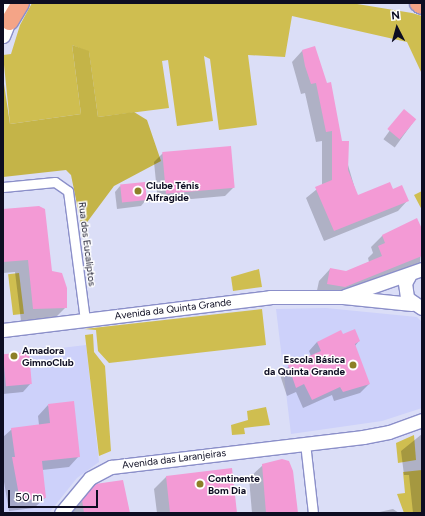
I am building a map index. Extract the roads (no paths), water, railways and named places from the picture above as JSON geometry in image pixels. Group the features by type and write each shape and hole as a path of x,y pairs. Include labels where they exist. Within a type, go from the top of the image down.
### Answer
{"highway":[{"path":"6,28 20,3"},
{"path":"418,3 422,4"}],"street":[{"path":"6,28 7,3"},
{"name":"Rua dos Eucaliptos","path":"3,187 56,182 68,191 85,320"},
{"name":"Avenida da Quinta Grande","path":"343,297 409,276 422,269"},
{"name":"Avenida da Quinta Grande","path":"409,276 405,290 417,306"},
{"name":"Avenida da Quinta Grande","path":"3,330 264,298 343,297 417,306"},
{"name":"Avenida das Laranjeiras","path":"61,513 90,478 111,467 389,432 422,420"},
{"path":"305,443 313,513"}],"place":[{"name":"Clube Ténis Alfragide","path":"138,191"},
{"name":"Amadora GimnoClub","path":"14,356"},
{"name":"Escola Básica da Quinta Grande","path":"353,365"},
{"name":"Continente Bom Dia","path":"200,484"}]}
